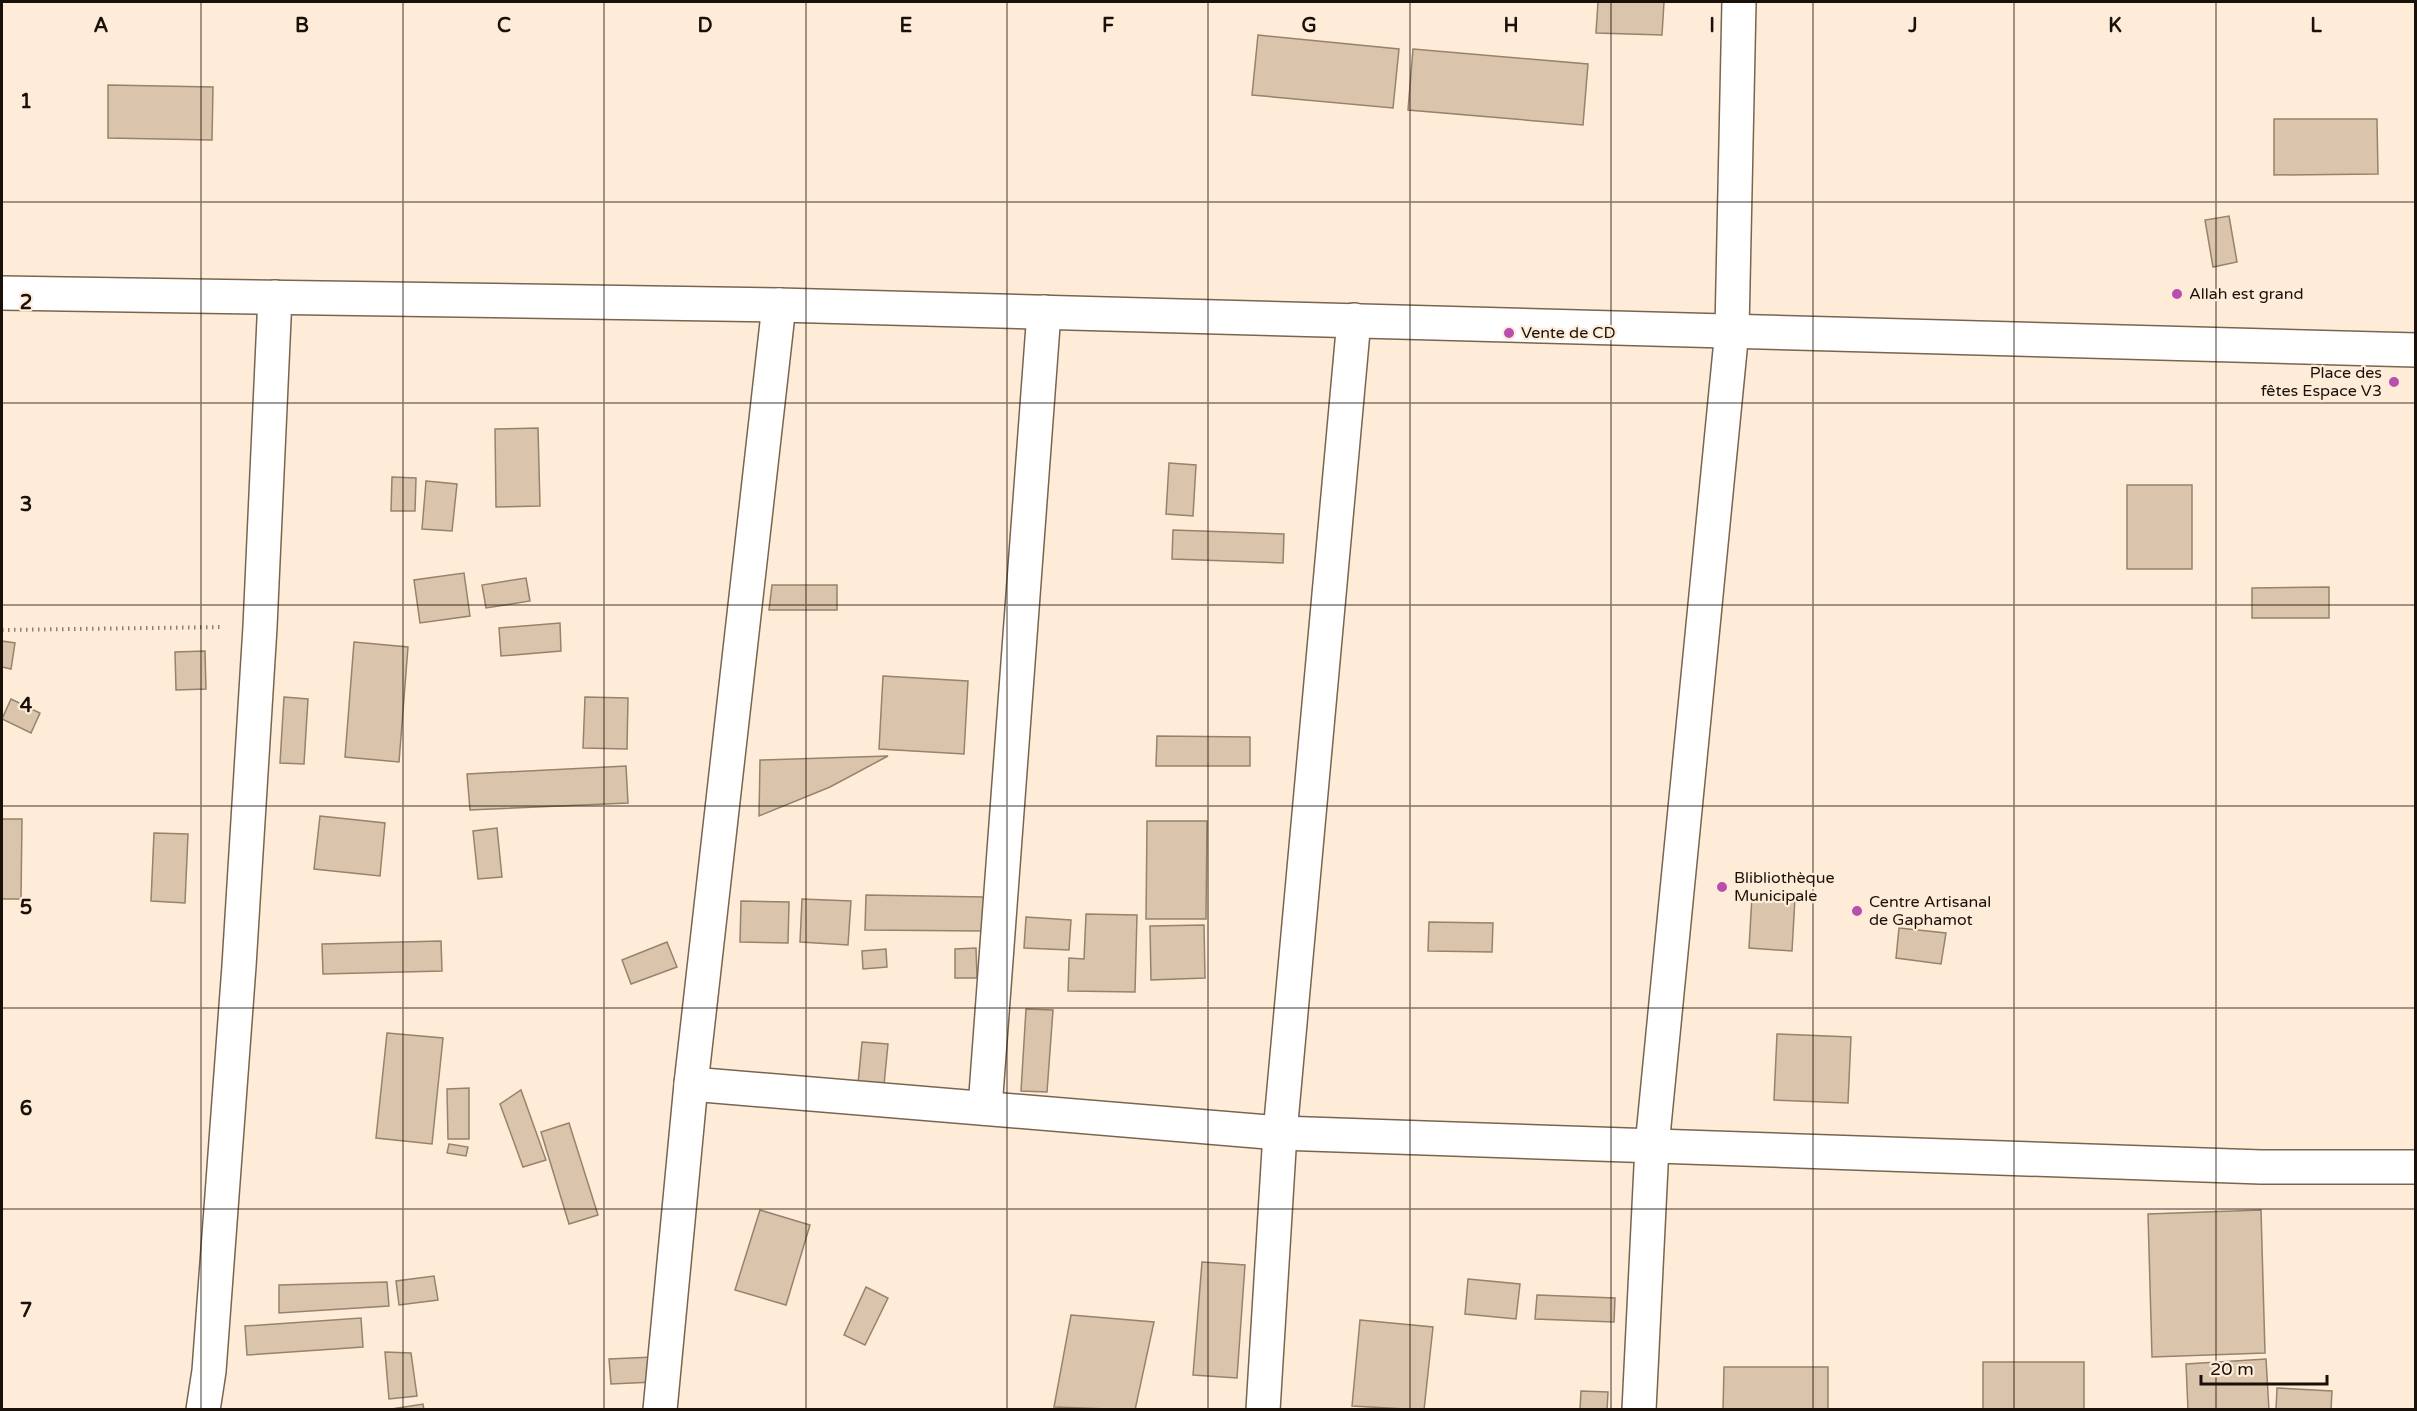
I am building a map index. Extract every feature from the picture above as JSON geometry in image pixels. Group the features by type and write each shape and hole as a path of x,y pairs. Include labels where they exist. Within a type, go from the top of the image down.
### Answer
{"street":[{"path":"1639,1410 1652,1146 1732,330 1739,2"},
{"path":"2,292 779,305 2415,350"},
{"path":"203,1410 209,1371 239,966 260,627 275,297"},
{"path":"660,1410 690,1084 779,305"},
{"path":"985,1108 1044,312"},
{"path":"1263,1410 1280,1133 1354,320"},
{"path":"690,1084 1280,1133 2261,1167 2415,1167"}],"path":[{"path":"2,630 260,627"}],"building":[{"path":"1598,2 1664,2 1662,35 1596,33"},
{"path":"1258,35 1399,49 1393,108 1252,95"},
{"path":"1413,49 1588,64 1583,125 1408,110"},
{"path":"108,85 213,87 212,140 108,138"},
{"path":"2274,119 2377,119 2378,174 2274,175"},
{"path":"2229,216 2237,262 2213,267 2205,220"},
{"path":"538,428 540,506 496,507 495,429"},
{"path":"1169,463 1196,465 1193,516 1166,514"},
{"path":"392,477 416,478 415,511 391,511"},
{"path":"426,481 457,484 452,531 422,529"},
{"path":"2127,485 2192,485 2192,569 2127,569"},
{"path":"1173,530 1284,534 1283,563 1172,559"},
{"path":"464,573 470,616 420,623 414,580"},
{"path":"526,578 530,601 486,608 482,585"},
{"path":"772,585 837,585 837,610 769,610"},
{"path":"2329,587 2329,618 2252,618 2252,588"},
{"path":"560,623 561,651 501,656 499,628"},
{"path":"2,641 15,643 11,669 2,667"},
{"path":"354,642 408,647 399,762 345,757"},
{"path":"205,651 206,689 176,690 175,652"},
{"path":"883,676 968,681 964,754 879,749"},
{"path":"284,697 308,699 304,764 280,763"},
{"path":"585,697 628,698 627,749 583,748"},
{"path":"11,699 40,713 31,733 2,719"},
{"path":"1157,736 1250,737 1250,766 1156,766"},
{"path":"888,756 830,787 759,816 760,760"},
{"path":"626,766 628,803 470,810 467,774"},
{"path":"320,816 385,823 380,876 314,869"},
{"path":"2,819 22,819 21,899 2,899"},
{"path":"1147,821 1207,821 1206,919 1146,919"},
{"path":"497,828 502,877 478,879 473,831"},
{"path":"154,833 188,834 185,903 151,901"},
{"path":"866,895 985,897 982,931 865,930"},
{"path":"1752,896 1795,898 1792,951 1749,948"},
{"path":"802,899 851,901 848,945 800,942"},
{"path":"741,901 789,902 788,943 740,942"},
{"path":"1086,914 1137,915 1135,992 1068,991 1069,958 1084,959"},
{"path":"1026,917 1071,920 1069,950 1024,948"},
{"path":"1429,922 1493,923 1492,952 1428,951"},
{"path":"1204,925 1205,978 1151,980 1150,926"},
{"path":"1899,928 1946,933 1941,964 1896,958"},
{"path":"441,941 442,971 323,974 322,944"},
{"path":"667,942 677,967 631,984 622,960"},
{"path":"976,948 977,978 955,978 955,949"},
{"path":"886,949 887,967 863,969 862,951"},
{"path":"1026,1009 1053,1010 1047,1092 1021,1091"},
{"path":"387,1033 443,1038 432,1144 376,1138"},
{"path":"1777,1034 1851,1037 1848,1103 1774,1100"},
{"path":"862,1042 888,1044 884,1085 858,1084"},
{"path":"469,1088 469,1139 448,1139 447,1089"},
{"path":"521,1090 546,1160 523,1167 500,1104"},
{"path":"569,1123 598,1215 569,1224 541,1132"},
{"path":"449,1144 468,1147 466,1156 447,1153"},
{"path":"760,1210 810,1225 786,1305 735,1290"},
{"path":"2261,1210 2265,1353 2152,1357 2148,1214"},
{"path":"1202,1262 1245,1265 1237,1378 1193,1375"},
{"path":"434,1276 438,1300 399,1305 396,1281"},
{"path":"1468,1279 1520,1284 1516,1319 1465,1314"},
{"path":"387,1282 389,1306 279,1313 279,1285"},
{"path":"866,1287 888,1298 865,1345 844,1335"},
{"path":"1537,1295 1615,1298 1614,1322 1535,1319"},
{"path":"1071,1315 1154,1322 1135,1410 1054,1407"},
{"path":"361,1318 363,1347 247,1355 245,1326"},
{"path":"1360,1320 1433,1327 1424,1410 1352,1406"},
{"path":"385,1352 411,1353 417,1396 389,1399"},
{"path":"653,1357 654,1382 611,1384 609,1359"},
{"path":"2266,1359 2269,1410 2188,1410 2186,1364"},
{"path":"1983,1362 2084,1362 2084,1410 1983,1410"},
{"path":"1724,1367 1828,1367 1828,1410 1723,1410"},
{"path":"2277,1388 2332,1391 2331,1410 2276,1410"},
{"path":"1581,1391 1608,1392 1607,1410 1580,1410"},
{"path":"423,1404 424,1410 385,1410"}],"place":[{"name":"Allah est grand","path":"2177,294"},
{"name":"Vente de CD","path":"1509,333"},
{"name":"Place des fêtes Espace V3","path":"2394,382"},
{"name":"Blibliothèque Municipale","path":"1722,887"},
{"name":"Centre Artisanal de Gaphamot","path":"1857,911"}]}
